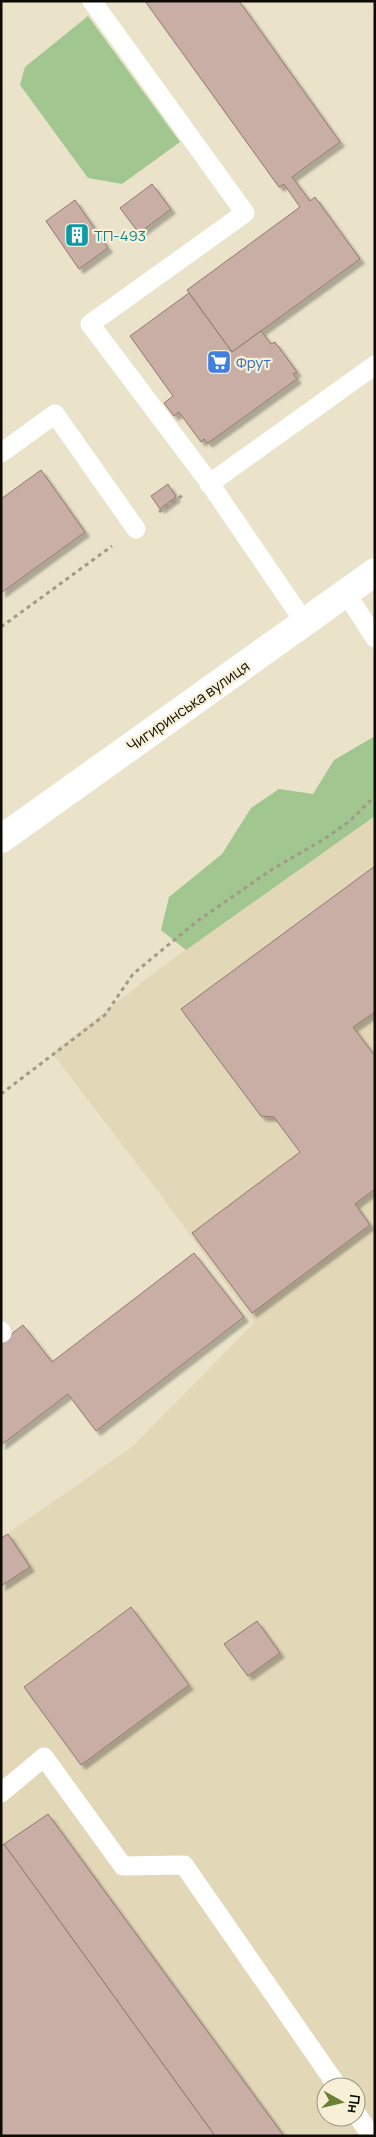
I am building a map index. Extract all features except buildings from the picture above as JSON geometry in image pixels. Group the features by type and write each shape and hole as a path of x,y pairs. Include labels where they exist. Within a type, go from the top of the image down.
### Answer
{"main road":[{"name":"Чигиринська вулиця","path":"1,839 375,572"}],"lane":[{"path":"92,1 245,212 90,324 207,481 305,623"},
{"path":"207,481 375,365"},
{"path":"1,453 55,414 136,529"},
{"path":"346,593 375,638"},
{"path":"1,1793 44,1757 123,1866 184,1865 331,2077"}],"path":[{"path":"1,627 136,529 207,481"},
{"path":"1,1094 105,1015 133,974 196,922 271,870 350,821 375,796"}],"shaded area":[{"path":"375,812 375,2136 1,2136 1,1538 133,1446 254,1323 157,1190 52,1053 158,970"}],"green space":[{"path":"88,16 180,142 122,184 88,178 20,85 25,67"},
{"path":"375,736 375,816 186,950 161,930 169,897 222,854 251,808 279,789 313,794 334,760"}],"place":[{"name":"ТП-493","path":"77,235"},
{"name":"Фрут","path":"219,362"}]}
